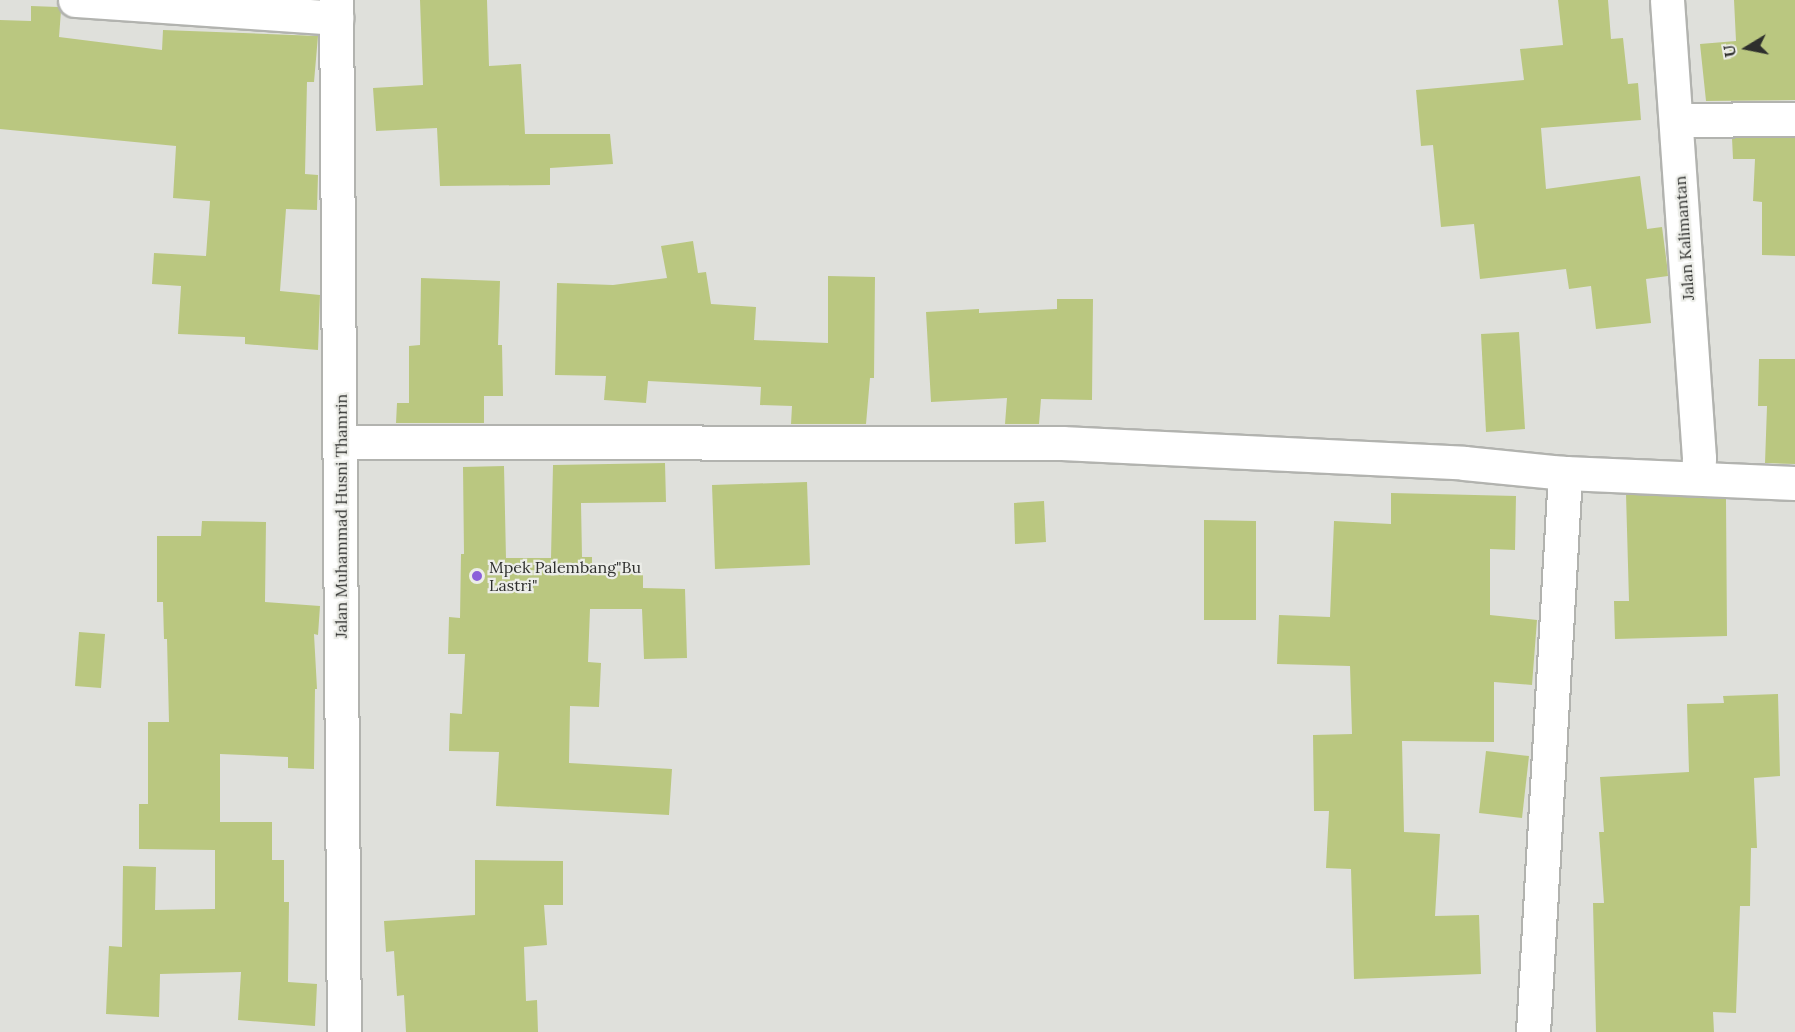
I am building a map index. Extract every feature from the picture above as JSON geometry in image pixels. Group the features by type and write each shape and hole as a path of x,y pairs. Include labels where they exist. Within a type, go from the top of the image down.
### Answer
{"street":[{"path":"75,0 336,9"},
{"name":"Jalan Kalimantan","path":"1667,0 1699,458 1698,477"},
{"name":"Jalan Muhammad Husni Thamrin","path":"336,9 344,1032"},
{"path":"1676,120 1795,119"},
{"path":"340,442 1062,443 1464,464 1565,473 1795,483"},
{"path":"1533,1032 1565,473"}],"building":[{"path":"420,0 487,0 489,66 521,64 525,134 610,134 613,164 550,168 550,185 440,186 437,128 376,131 373,88 423,85"},
{"path":"1558,0 1608,0 1611,39 1623,38 1628,84 1638,83 1641,120 1541,128 1546,189 1640,176 1647,229 1662,227 1668,276 1646,279 1651,323 1596,329 1591,286 1569,289 1566,269 1480,279 1474,224 1441,227 1433,145 1421,146 1416,90 1524,80 1520,49 1563,45"},
{"path":"1734,0 1795,0 1795,100 1706,101 1700,44 1736,41"},
{"path":"31,6 58,7 61,11 59,37 162,50 163,30 318,36 314,82 307,82 305,174 318,175 317,210 286,209 280,291 320,295 318,350 245,344 245,337 178,334 181,286 152,284 154,253 206,256 210,201 173,198 176,146 0,129 0,20 31,21"},
{"path":"1732,138 1795,138 1795,256 1762,255 1762,202 1753,201 1755,159 1733,159"},
{"path":"693,241 698,273 706,272 711,304 756,307 754,340 828,343 828,276 875,277 874,378 870,378 866,424 791,424 792,406 760,405 761,387 648,381 646,403 604,400 606,376 555,375 557,283 613,285 667,278 661,246"},
{"path":"421,278 500,281 498,345 502,345 503,396 484,396 484,423 396,423 397,403 409,403 409,346 420,345"},
{"path":"1057,299 1093,299 1092,400 1041,399 1039,424 1005,424 1007,398 931,402 926,312 979,309 979,313 1057,309"},
{"path":"1519,332 1525,429 1486,432 1481,334"},
{"path":"1759,359 1795,359 1795,464 1765,463 1767,406 1758,406"},
{"path":"665,463 666,502 581,503 582,557 592,557 592,571 643,572 643,588 685,589 687,658 644,659 642,609 590,609 588,662 601,663 599,707 570,706 569,763 672,769 669,815 496,806 499,752 449,751 450,713 462,714 465,654 448,654 449,617 460,618 461,554 464,554 463,467 504,466 506,558 551,558 553,465"},
{"path":"807,482 810,565 715,569 712,485"},
{"path":"1391,493 1516,496 1515,550 1490,549 1490,615 1537,620 1532,685 1494,682 1494,742 1402,741 1404,832 1440,834 1435,916 1479,915 1481,974 1354,979 1351,869 1326,868 1329,811 1314,811 1313,735 1352,734 1350,666 1277,664 1279,615 1330,617 1334,521 1391,524"},
{"path":"1626,494 1726,499 1727,636 1615,639 1614,601 1629,601"},
{"path":"1044,501 1046,542 1015,544 1014,503"},
{"path":"1204,520 1256,521 1256,620 1204,620"},
{"path":"202,521 266,522 265,602 320,606 318,635 314,634 317,689 315,689 314,769 288,768 288,757 220,754 220,822 272,822 272,860 284,860 284,902 289,902 288,982 317,984 315,1026 238,1020 241,972 160,974 159,1017 106,1014 109,946 122,947 123,866 156,867 155,910 215,909 215,850 139,849 139,804 148,804 148,722 169,722 167,639 164,639 163,602 157,602 157,536 201,536"},
{"path":"79,632 105,634 101,688 75,686"},
{"path":"1778,694 1780,776 1754,778 1757,848 1751,848 1750,906 1740,906 1736,1013 1713,1012 1714,1032 1596,1032 1593,903 1604,903 1599,832 1604,832 1600,777 1689,772 1687,704 1724,703 1723,696"},
{"path":"1486,751 1529,756 1522,818 1479,813"},
{"path":"475,860 563,861 563,905 544,905 547,945 524,947 526,1001 537,1000 538,1032 406,1032 404,995 397,996 394,951 386,952 384,921 475,915"}],"place":[{"name":"Mpek Palembang\"Bu Lastri\"","path":"477,576"}]}
